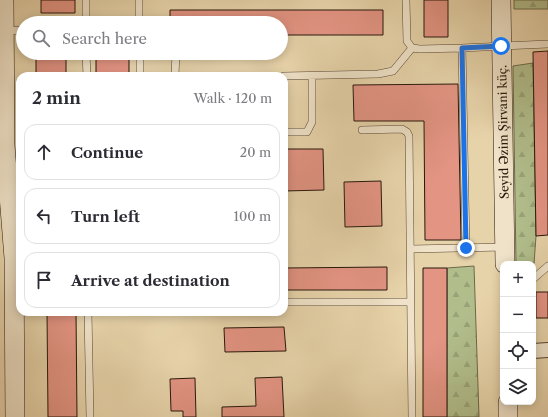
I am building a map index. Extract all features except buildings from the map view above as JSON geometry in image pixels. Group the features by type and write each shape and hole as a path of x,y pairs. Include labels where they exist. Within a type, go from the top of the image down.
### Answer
{"main road":[{"path":"0,218 4,145 4,0"},
{"name":"Seyid Əzim Şirvani küç.","path":"501,0 505,256"},
{"path":"4,145 16,271"},
{"path":"15,417 16,316"},
{"path":"508,405 508,417"}],"street":[{"path":"536,351 548,350"}],"lane":[{"path":"86,0 86,16"},
{"path":"139,0 139,16"},
{"path":"406,0 407,41 412,48 462,48 548,44"},
{"path":"4,31 16,30"},
{"path":"288,76 378,74 393,70 412,48"},
{"path":"462,48 466,248"},
{"path":"86,60 86,72"},
{"path":"140,60 140,72"},
{"path":"175,72 176,60"},
{"path":"288,132 307,132 312,122 312,76"},
{"path":"362,130 402,129 407,132 409,136 412,417"},
{"path":"411,249 466,248 505,256"},
{"path":"536,276 548,266"},
{"path":"288,302 410,302"},
{"path":"88,316 90,417"}],"green space":[{"path":"514,0 548,0 548,9 514,9"},
{"path":"533,63 536,236 534,261 516,261 513,66"},
{"path":"474,266 479,417 447,417 447,268"}],"route":[{"path":"466,248 462,48 501,46"}]}
